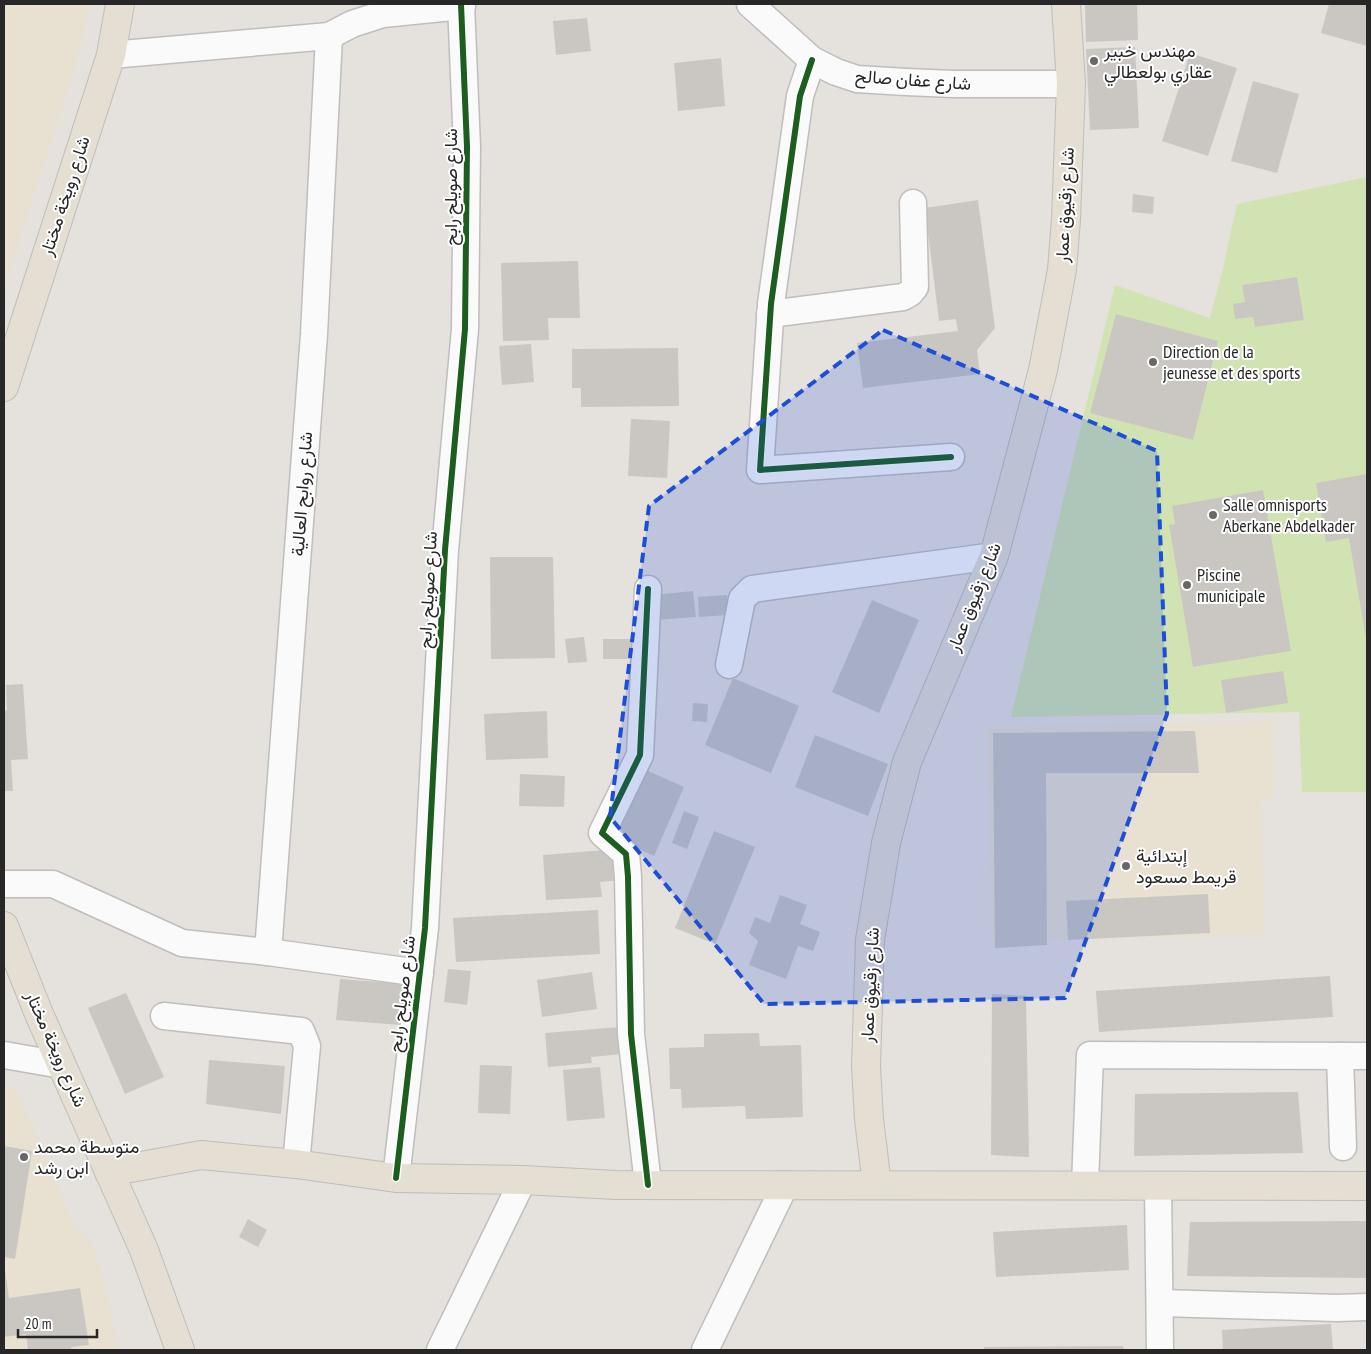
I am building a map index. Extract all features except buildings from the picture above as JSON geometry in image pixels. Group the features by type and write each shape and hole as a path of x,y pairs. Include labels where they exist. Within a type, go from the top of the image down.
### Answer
{"main road":[{"name":"شارع رويخة مختار","path":"4,388 111,54 120,4"},
{"name":"شارع زقيوق عمار","path":"877,1186 869,1119 866,1066 870,940 886,842 907,762 994,556 1043,370 1062,270 1066,219 1071,84 1066,4"},
{"name":"شارع رويخة مختار","path":"4,926 39,1014 144,1250 180,1350"},
{"path":"109,1172 201,1155 296,1164 396,1178 523,1180 616,1185 1367,1186"}],"street":[{"name":"شارع عفان صالح","path":"750,4 812,60 836,72 857,78 906,82 1071,84"},
{"path":"111,54 329,36 352,24 383,14 462,5"},
{"name":"شارع صويلح رابح","path":"396,1178 425,928 444,550 465,329 467,147 462,5"},
{"name":"شارع روابح العالية","path":"268,952 314,343 329,36"},
{"path":"812,60 800,96 770,314 760,470 951,457"},
{"path":"770,314 903,297 910,293 915,287 913,204"},
{"path":"729,665 742,599 752,589 994,556"},
{"path":"648,589 640,755 602,833 626,854 631,1034 648,1185"},
{"path":"4,884 53,884 182,943 268,952 420,973"},
{"path":"164,1016 301,1031 307,1046 296,1164"},
{"path":"4,1054 62,1065"},
{"path":"1085,1185 1090,1055 1367,1056"},
{"path":"1340,1056 1343,1147"},
{"path":"440,1350 523,1180"},
{"path":"705,1350 786,1186"},
{"path":"1158,1186 1160,1350"},
{"path":"1160,1304 1367,1307"}],"highlighted area":[{"path":"883,330 1157,451 1167,714 1065,998 764,1004 610,817 649,506"}],"shaded area":[{"path":"4,4 89,4 76,63 4,288"},
{"name":"إبتدائية قريمط مسعود","path":"1273,721 1274,797 1261,798 1264,935 992,941 987,727"},
{"path":"4,1086 16,1089 74,1226 94,1245 120,1350 4,1350"}],"green space":[{"name":"Salle omnisports Aberkane Abdelkader","path":"1367,177 1367,792 1302,792 1299,712 1011,717 1115,285 1210,318 1237,204"}],"cycle path":[{"path":"396,1178 425,928 445,550 465,329 467,147 461,4"},
{"path":"812,60 800,96 771,304 760,470 951,457"},
{"path":"648,589 640,755 602,833 626,854 631,1034 648,1185"}],"place":[{"name":"مهندس خبير عقاري بولعطالي","path":"1094,61"},
{"name":"Direction de la jeunesse et des sports","path":"1153,362"},
{"name":"Salle omnisports Aberkane Abdelkader","path":"1213,515"},
{"name":"Piscine municipale","path":"1187,585"},
{"name":"إبتدائية قريمط مسعود","path":"1126,866"},
{"name":"متوسطة محمد ابن رشد","path":"24,1157"}]}
